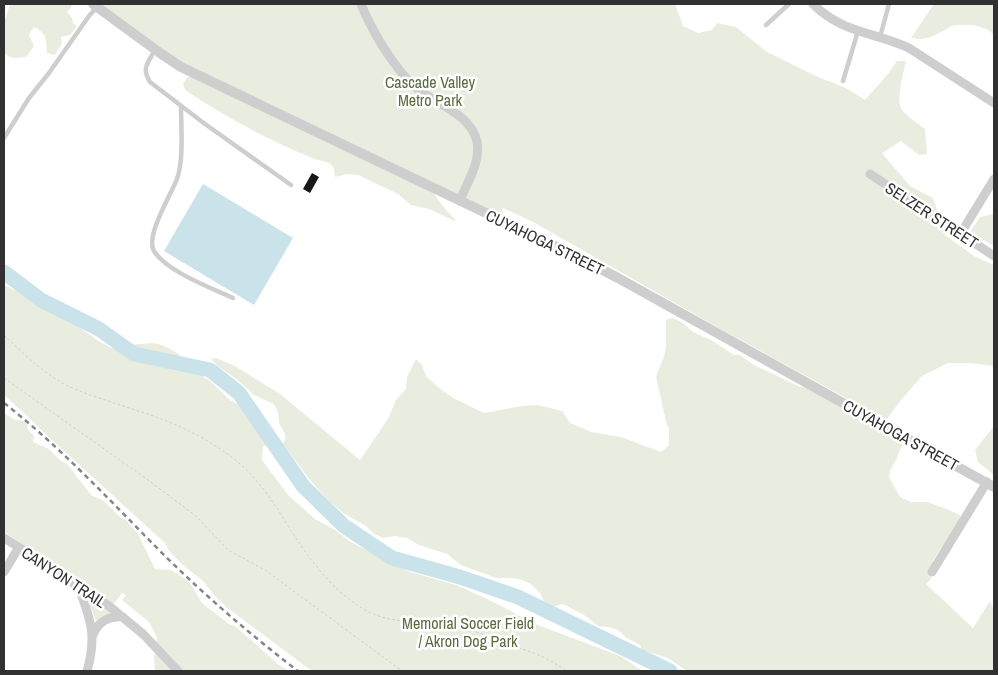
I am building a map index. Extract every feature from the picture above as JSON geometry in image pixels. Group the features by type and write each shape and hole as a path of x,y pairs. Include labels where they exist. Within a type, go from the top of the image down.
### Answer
{"street":[{"path":"361,4 372,28 387,52 408,79 427,96 464,120 473,131 478,145 477,159 460,200"},
{"name":"CUYAHOGA STREET","path":"95,5 181,67 460,200 618,278 991,484"},
{"path":"816,5 841,25 898,42 909,48 994,103"},
{"name":"SELZER STREET","path":"870,174 994,256"},
{"path":"961,233 994,179"},
{"path":"932,572 991,484"},
{"name":"CANYON TRAIL","path":"4,538 56,570 79,588 97,598 123,617 143,634 178,671"},
{"path":"4,572 19,547"},
{"path":"79,588 90,619 93,636 91,657 87,671"},
{"name":"CANYON TRAIL","path":"93,636 97,626 106,620 117,616 123,617"}],"lane":[{"path":"766,25 789,4"},
{"path":"880,37 889,4"},
{"path":"4,138 29,98 49,73 95,5"},
{"path":"843,81 858,31"},
{"path":"155,50 145,67 146,76 150,82 291,185"},
{"path":"181,106 181,161 177,178 156,226 153,250 165,263 192,279 233,298"}],"path":[{"path":"4,336 40,367 62,382 90,395 148,414 190,431 216,445 258,481 313,561 337,588 368,612 388,618 450,625 474,631 539,655 566,671"},
{"path":"4,378 196,516 228,550 265,570 402,671"}],"green space":[{"path":"10,4 72,4 67,12 72,18 73,23 77,26 70,35 61,37 62,43 55,55 47,53 45,37 34,27 29,35 34,46 26,57 11,57 4,51 4,23"},
{"name":"Cascade Valley Metro Park","path":"93,4 675,4 683,26 698,33 712,30 717,23 736,27 767,52 818,77 846,88 865,100 897,61 906,61 899,98 900,104 905,114 925,129 927,154 919,155 901,141 882,153 910,186 933,198 945,235 974,256 994,265 994,366 948,363 922,376 886,420 717,327 535,223 503,208 500,220 430,188 457,222 429,209 411,205 398,194 358,175 347,174 335,177 332,165 264,136 216,110 185,90 183,83 188,77 202,78"},
{"path":"934,4 994,4 994,35 980,27 963,25 952,26 927,38 911,38"},
{"path":"994,214 994,246 970,232 980,217"},
{"name":"Memorial Soccer Field / Akron Dog Park","path":"4,285 39,302 100,342 114,349 127,345 153,343 174,351 193,370 210,381 230,400 246,409 271,446 263,446 262,460 288,495 315,519 335,530 349,541 407,571 456,585 530,622 620,656 643,671 312,671 226,607 202,580 170,552 164,542 4,395"},
{"path":"673,318 683,323 693,332 711,340 734,355 740,355 754,365 798,386 810,389 840,407 879,425 879,432 902,439 902,445 889,477 900,497 911,502 927,502 960,515 960,520 933,560 930,572 931,579 926,584 973,628 990,601 994,610 994,671 687,671 668,658 642,650 640,645 627,638 618,630 598,626 584,615 563,604 551,607 531,584 519,579 496,578 461,565 447,554 419,545 407,538 395,536 383,538 374,534 366,526 343,513 310,480 283,444 286,436 279,423 278,412 274,404 254,395 211,359 216,358 235,366 280,394 360,460 388,419 396,400 406,389 407,377 416,359 422,365 426,376 438,387 453,398 484,413 538,405 562,411 570,423 591,432 621,437 661,452 669,445 669,429 656,376 664,357 666,346 666,320"},
{"path":"4,413 15,420 24,421 27,424 28,430 34,436 33,442 49,449 68,465 91,495 104,501 120,517 126,520 138,534 155,569 171,570 187,580 202,603 229,624 235,626 279,665 289,671 155,671 154,657 157,637 149,622 122,600 126,595 122,593 114,604 4,532"},
{"path":"994,426 994,475 978,462 975,450"},
{"path":"88,598 108,610 110,614 96,621"}],"water":[{"path":"203,184 293,238 254,305 164,251"}],"building":[{"path":"312,173 319,177 310,193 303,189"}],"waterway":[{"path":"4,272 41,300 99,329 134,354 210,370 239,393 303,486 344,526 392,558 460,577 518,597 670,671"}],"railway":[{"path":"4,403 47,439 198,587 298,671"}]}
